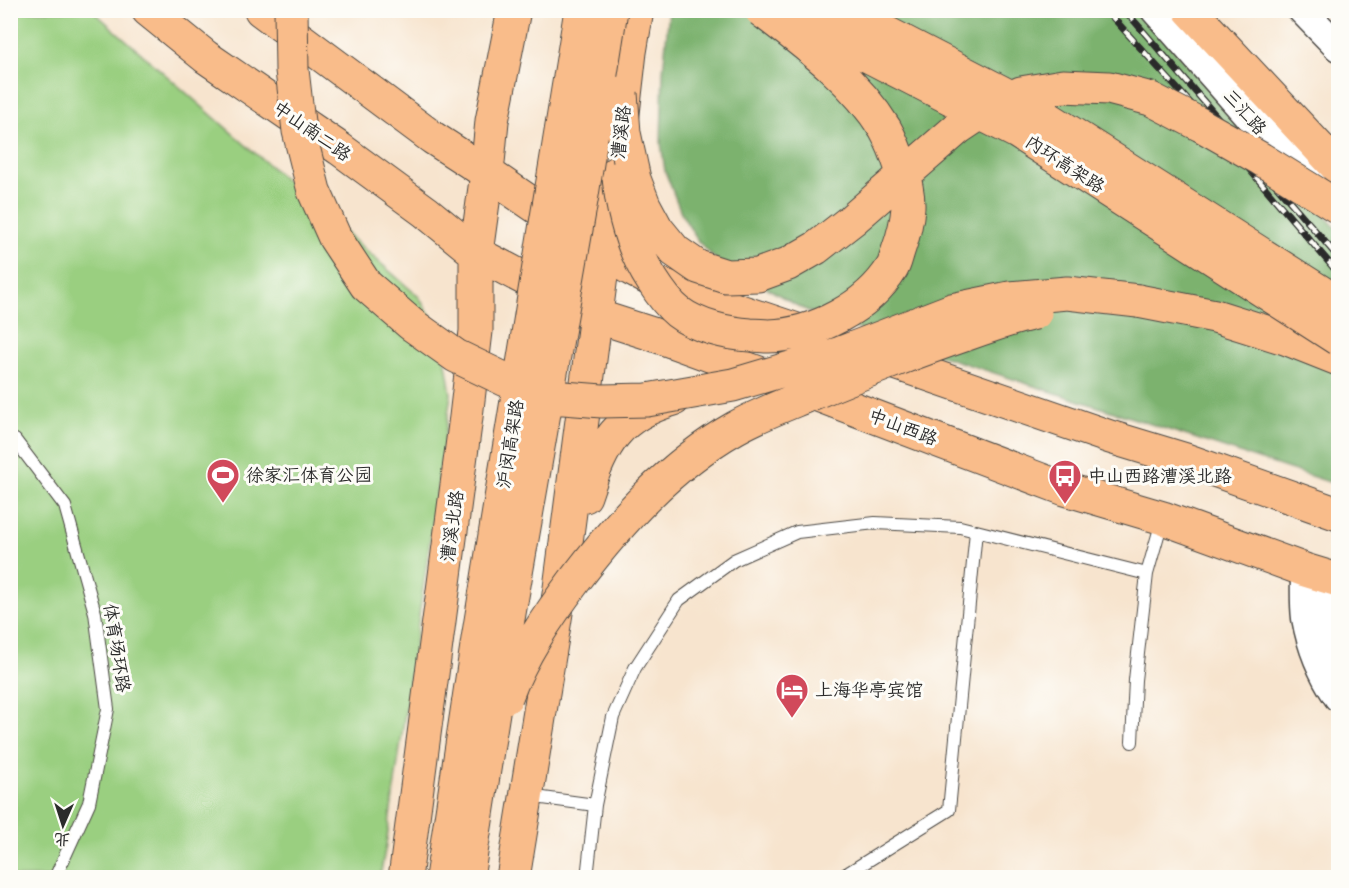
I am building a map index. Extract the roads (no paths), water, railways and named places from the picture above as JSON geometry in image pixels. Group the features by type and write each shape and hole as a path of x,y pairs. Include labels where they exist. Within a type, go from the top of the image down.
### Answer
{"main road":[{"name":"中山南二路","path":"148,10 206,57 340,149 426,212 476,253"},
{"path":"261,10 433,138 604,253 659,284 1110,437 1186,460 1338,514"},
{"path":"289,10 292,70 299,131 314,190 335,238 366,285 411,324 456,356 506,380 551,397 602,401 647,400 733,385 841,352 952,310 1010,298 1068,293 1138,301 1215,316 1285,338 1338,359"},
{"path":"487,173 492,121 514,10"},
{"name":"沪闵高架路","path":"442,878 480,627 581,10"},
{"path":"467,878 504,642 582,195 611,10"},
{"path":"624,10 617,163 621,201 629,234 642,264 661,294 679,312 705,326 736,334 770,336 801,331 838,317 871,295 892,267 904,233 908,204 902,166 885,130 861,95 816,54 761,10"},
{"name":"漕溪路","path":"604,253 637,10"},
{"name":"内环高架路","path":"779,10 1017,132 1338,339"},
{"name":"内环高架路","path":"842,10 1032,108 1338,303"},
{"path":"1190,10 1338,168"},
{"path":"621,93 624,133 634,179 657,229 675,251 698,267 726,276 758,275 788,264 816,248 958,128 988,108 1021,93 1064,86 1109,88 1151,99 1202,124 1338,208"},
{"name":"漕溪北路","path":"405,878 466,417 476,331 476,253 487,173"},
{"name":"中山西路","path":"476,253 596,316 789,384 1065,489 1163,518 1324,576"},
{"path":"513,878 560,588 604,253"},
{"path":"485,760 508,693 530,647 553,609 624,520 656,487 694,455 736,428 779,407 853,376 1016,317 1071,306 1138,301"},
{"path":"560,588 592,473 610,439 621,426 632,417 656,405 688,395 755,385 789,384"}],"street":[{"name":"三汇路","path":"1155,10 1252,120 1338,208"},
{"path":"1302,10 1338,47"},
{"path":"1324,576 1333,644 1338,654"},
{"path":"1324,576 1306,616 1313,648 1338,697"}],"lane":[{"path":"289,10 309,46"},
{"name":"体育场环路","path":"10,438 15,440 65,506 95,613 108,709 88,803 55,878"},
{"path":"1132,741 1135,680 1147,574 1163,518"},
{"path":"587,878 595,805 613,717 635,668 679,600 734,560 797,532 874,523 960,527 1147,574"},
{"path":"840,878 949,810 976,531"},
{"path":"527,796 595,805"}],"railway":[{"path":"1106,10 1232,149 1338,273"},
{"path":"1124,10 1338,257"}],"place":[{"name":"徐家汇体育公园","path":"223,504"},
{"name":"中山西路漕溪北路","path":"1065,505"},
{"name":"上海华亭宾馆","path":"792,719"}]}
